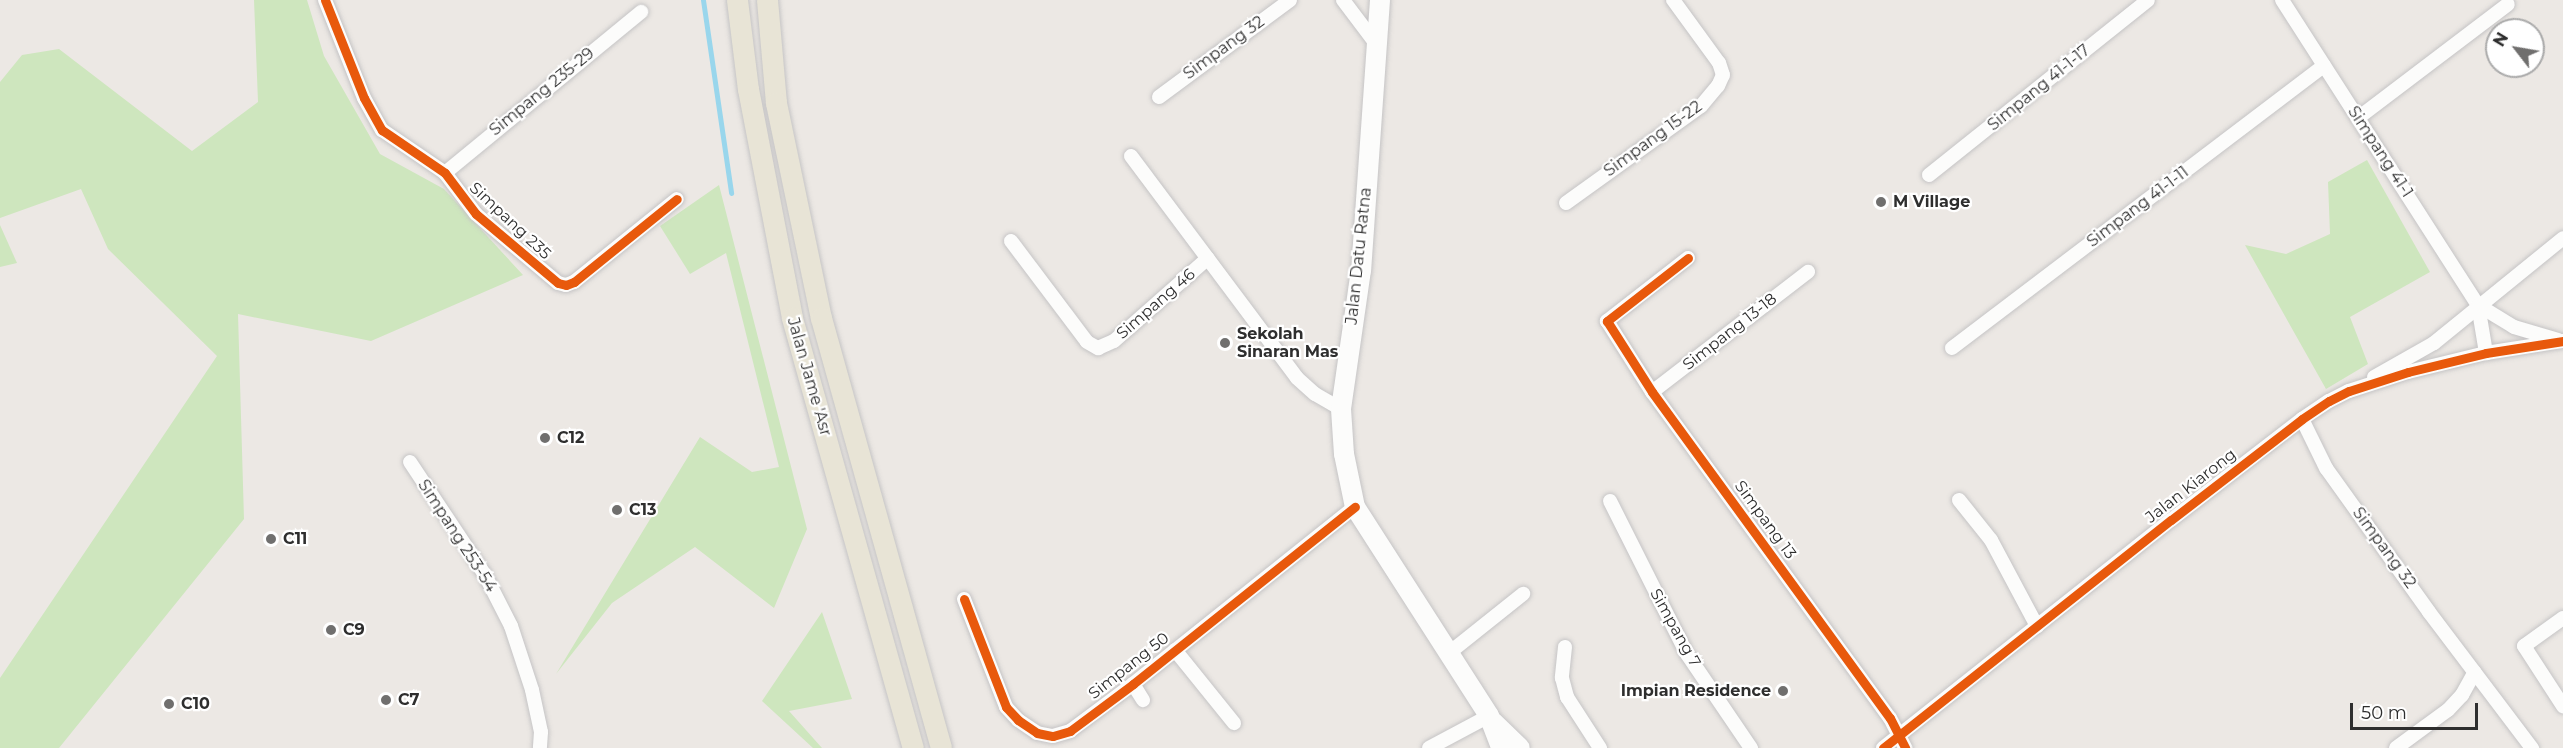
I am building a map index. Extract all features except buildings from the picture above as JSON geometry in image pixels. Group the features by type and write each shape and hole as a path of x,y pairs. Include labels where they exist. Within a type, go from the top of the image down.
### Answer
{"main road":[{"name":"Jalan Jame 'Asr","path":"737,0 748,88 792,318 913,748"},
{"name":"Jalan Jame 'Asr","path":"767,0 776,103 821,318 941,748"},
{"name":"Jalan Datu Ratna","path":"1380,0 1361,270 1341,409 1344,454 1355,507 1491,719 1520,748"},
{"name":"Jalan Datu Ratna","path":"1491,719 1501,748"}],"street":[{"name":"Simpang 235","path":"325,0 364,98 379,125 398,143 445,174 476,214 549,278 566,285 677,199"},
{"name":"Simpang 32","path":"1159,97 1290,0"},
{"path":"1343,0 1377,45"},
{"name":"Simpang 15-22","path":"1566,203 1701,106 1718,86 1723,75 1719,63 1673,0"},
{"name":"Simpang 41-1-17","path":"1929,175 2148,0"},
{"name":"Simpang 41-1","path":"2282,0 2478,305 2486,353"},
{"path":"2358,118 2508,4"},
{"name":"Simpang 235-29","path":"445,174 641,12"},
{"name":"Simpang 41-1-11","path":"1952,348 2324,66"},
{"name":"Simpang 46","path":"1131,156 1297,378 1315,394 1341,409"},
{"path":"2349,391 2434,343 2563,238"},
{"name":"Simpang 46","path":"1011,242 1091,347 1098,348 1114,341 1208,258"},
{"name":"Simpang 13","path":"1688,258 1607,321 1652,393 1890,718 1901,742"},
{"name":"Simpang 13-18","path":"1652,393 1808,272"},
{"name":"Simpang 41-1","path":"2478,305 2514,327 2563,341"},
{"name":"Jalan Kiarong","path":"1883,748 1901,742 2037,626 2302,419 2349,391 2408,372 2486,353 2563,341"},
{"name":"Simpang 32","path":"2302,419 2326,468 2532,748"},
{"name":"Simpang 253-54","path":"410,462 485,575 511,626 532,690 541,732 540,748"},
{"path":"1959,500 1991,540 2037,626"},
{"name":"Simpang 7","path":"1610,501 1687,654 1751,748"},
{"name":"Simpang 50","path":"964,599 1003,700 1018,720 1037,732 1053,736 1070,731 1132,684 1355,507"},
{"path":"1449,653 1523,594"},
{"path":"2563,618 2524,646 2563,706"},
{"path":"1565,647 1562,678 1567,697 1600,748"},
{"path":"1175,650 1234,723"},
{"path":"2396,748 2448,710 2462,696 2475,672"},
{"path":"1132,684 1143,700"},
{"path":"1429,748 1491,719"}],"green space":[{"path":"254,0 307,0 324,56 380,154 444,189 523,275 371,341 238,314 244,519 59,748 0,748 0,678 217,356 108,249 81,189 0,218 0,82 22,55 59,49 192,151 258,102"},
{"path":"2367,160 2430,272 2350,317 2368,364 2326,389 2245,245 2286,254 2330,234 2328,182"},
{"path":"719,185 807,529 774,608 695,547 612,603 556,674 700,437 752,472 779,467 726,253 690,274 660,226"},
{"path":"0,225 17,263 0,267"},
{"path":"822,612 852,699 789,711 822,748 813,748 762,701"}],"waterway":[{"path":"703,0 731,193"}],"cycle path":[{"path":"325,0 364,98 382,130 445,173 476,214 558,283 566,285 574,282 677,199"},
{"path":"1688,258 1607,321 1652,392 1890,718 1905,748"},
{"path":"1883,748 2171,520 2302,419 2329,401 2349,391 2408,372 2486,353 2563,341"},
{"path":"964,599 1006,707 1018,720 1037,733 1053,736 1070,731 1133,684 1355,507"}],"place":[{"name":"M Village","path":"1881,202"},
{"name":"Sekolah Sinaran Mas","path":"1225,343"},
{"name":"C12","path":"545,438"},
{"name":"C13","path":"617,510"},
{"name":"C11","path":"271,539"},
{"name":"C9","path":"331,630"},
{"name":"Impian Residence","path":"1783,691"},
{"name":"C7","path":"386,700"},
{"name":"C10","path":"169,704"}]}
